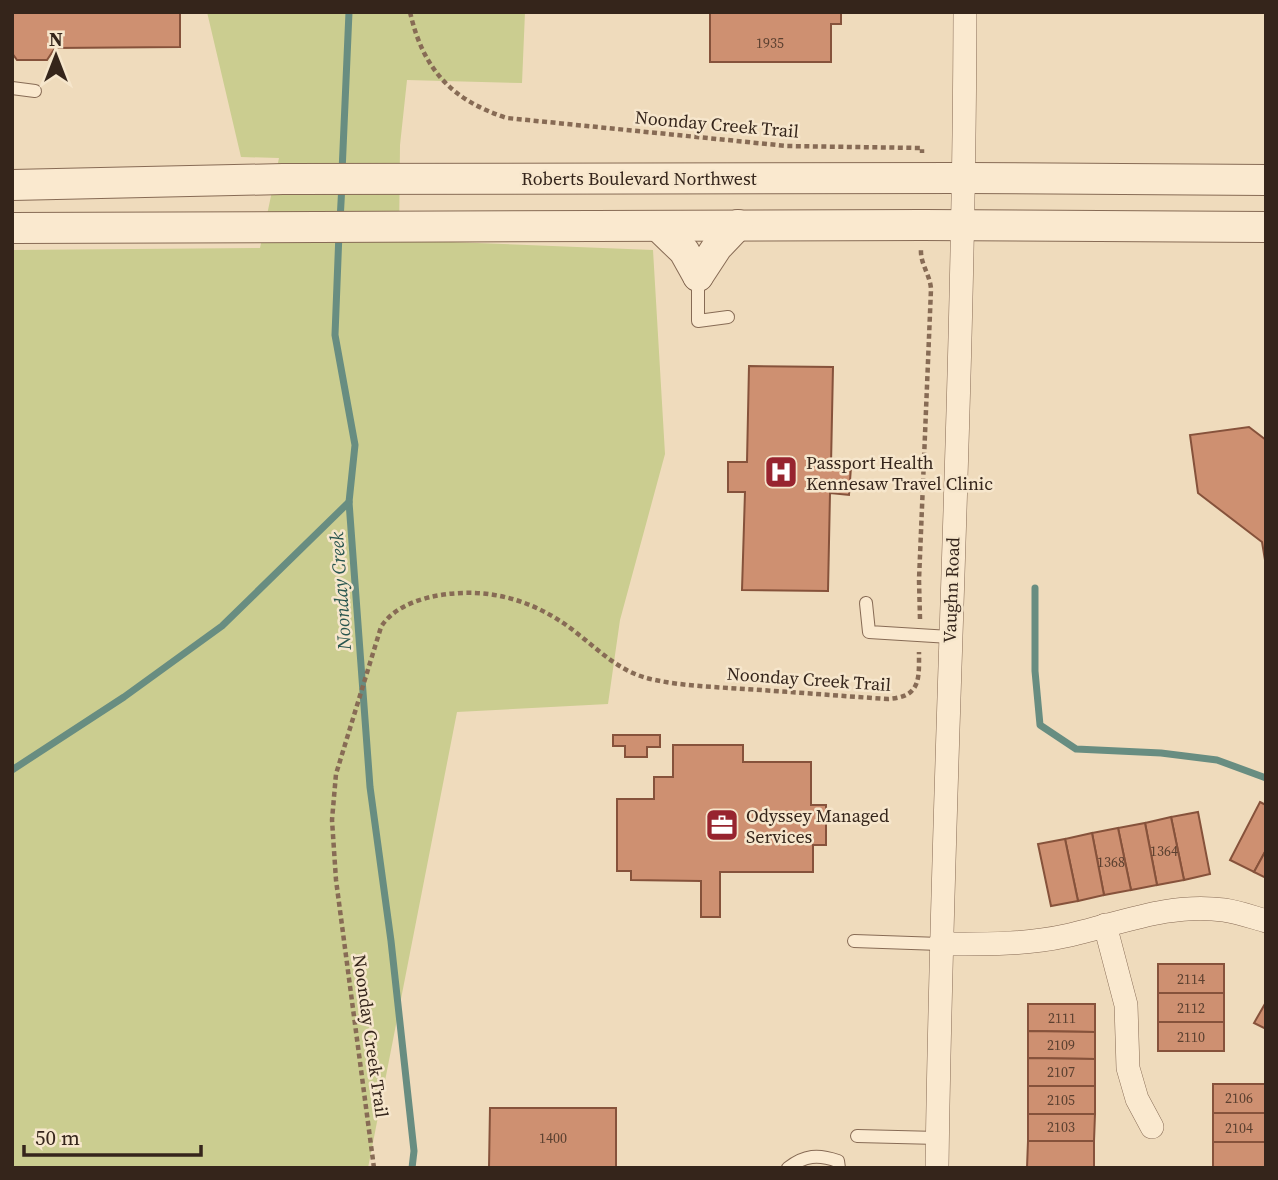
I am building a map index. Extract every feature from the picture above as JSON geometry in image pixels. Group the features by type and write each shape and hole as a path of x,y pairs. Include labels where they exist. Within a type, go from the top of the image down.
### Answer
{"street":[{"name":"Vaughn Road","path":"937,1168 940,944 963,225 965,12"},
{"name":"Roberts Boulevard Northwest","path":"12,185 283,179 1266,180"},
{"path":"12,228 738,225 1266,227"},
{"path":"658,226 684,251 698,276 717,247 738,225"},
{"path":"940,944 991,944 1062,937 1153,912 1189,908 1224,910 1266,921"},
{"path":"1105,925 1126,1004 1128,1068 1137,1099 1152,1127"}],"lane":[{"path":"12,88 35,91"},
{"path":"698,276 698,321 728,317"},
{"path":"866,603 869,632 950,637"},
{"path":"854,941 940,944"},
{"path":"857,1136 938,1138"},
{"path":"788,1168 805,1158 823,1155 838,1161 839,1168"}],"path":[{"name":"Noonday Creek Trail","path":"410,12 422,49 448,88 486,111 507,118 787,146 922,149 923,178"},
{"name":"Noonday Creek Trail","path":"374,1168 332,836 334,784 381,626 391,614 424,598 452,593 492,593 542,610 563,622 614,664 640,677 704,686 888,699 905,696 916,686 919,677 918,635 931,289 928,273 920,260 923,225"}],"green space":[{"path":"207,12 525,12 522,83 407,80 400,145 399,240 653,250 665,454 620,620 608,704 457,712 368,1168 12,1168 12,250 260,248 279,158 241,157"}],"building":[{"path":"12,12 180,12 180,47 55,48 47,60 17,60 12,53"},
{"path":"710,12 841,12 841,24 831,24 831,62 710,62"},
{"name":"Passport Health Kennesaw Travel Clinic","path":"749,366 833,367 831,465 851,467 849,495 830,493 828,591 742,590 745,492 728,492 728,462 747,462"},
{"path":"1249,427 1266,440 1266,566 1262,542 1198,493 1190,435"},
{"path":"613,735 660,735 660,747 647,747 647,757 625,757 625,746 613,746"},
{"name":"Odyssey Managed Services","path":"673,745 743,745 743,762 811,762 811,805 826,805 826,845 813,845 813,872 720,872 720,917 701,917 701,881 631,880 631,871 617,871 617,799 654,799 654,777 673,777"},
{"path":"1260,802 1266,805 1266,850 1254,872 1230,860"},
{"path":"1198,812 1210,874 1184,880 1171,817"},
{"path":"1171,817 1184,880 1157,885 1145,823"},
{"path":"1145,823 1157,885 1131,890 1118,828"},
{"path":"1118,828 1131,890 1104,895 1092,833"},
{"path":"1092,833 1104,895 1078,901 1065,839"},
{"path":"1065,839 1078,901 1051,906 1038,844"},
{"path":"1266,850 1266,878 1254,872"},
{"path":"1158,964 1224,964 1224,993 1158,993"},
{"path":"1158,993 1224,993 1224,1022 1158,1022"},
{"path":"1266,1002 1266,1029 1254,1023"},
{"path":"1028,1004 1095,1004 1095,1032 1028,1031"},
{"path":"1158,1022 1224,1022 1224,1051 1158,1051"},
{"path":"1028,1031 1095,1032 1095,1059 1028,1058"},
{"path":"1028,1058 1095,1059 1095,1086 1028,1086"},
{"path":"1213,1084 1266,1084 1266,1113 1213,1113"},
{"path":"1028,1086 1095,1086 1095,1114 1028,1114"},
{"path":"490,1108 616,1108 616,1168 489,1168"},
{"path":"1213,1113 1266,1113 1266,1142 1213,1142"},
{"path":"1028,1114 1095,1114 1094,1141 1028,1141"},
{"path":"1028,1141 1094,1141 1094,1168 1027,1168"},
{"path":"1213,1142 1266,1142 1266,1168 1213,1168"}],"waterway":[{"name":"Noonday Creek","path":"342,172 349,12"},
{"name":"Noonday Creek","path":"340,221 342,184"},
{"name":"Noonday Creek","path":"339,233 335,335 355,445 349,502 370,787 391,941 414,1151 412,1168"},
{"path":"12,770 124,697 222,626 349,502"},
{"path":"1035,588 1035,671 1040,725 1076,749 1161,753 1217,760 1266,778"}],"place":[{"name":"Passport Health Kennesaw Travel Clinic","path":"781,472"},
{"name":"Odyssey Managed Services","path":"722,825"}]}
